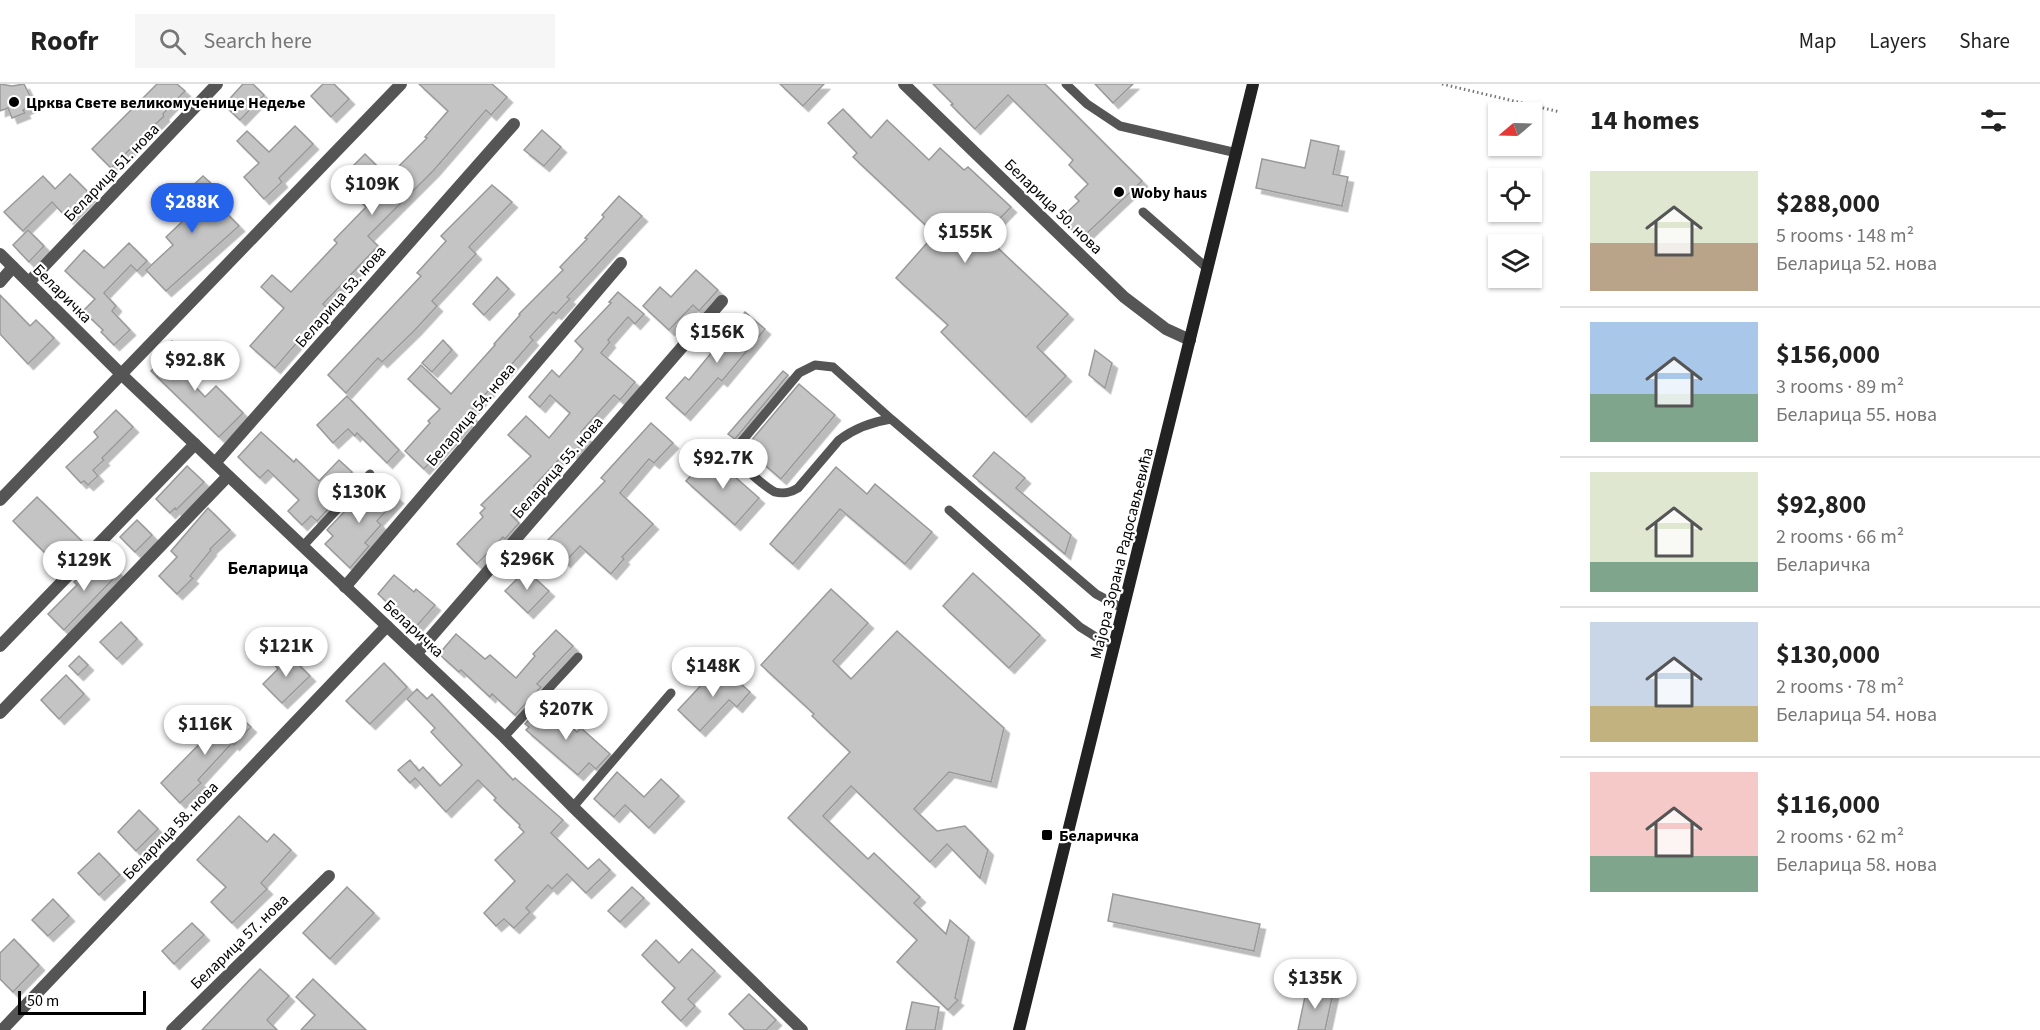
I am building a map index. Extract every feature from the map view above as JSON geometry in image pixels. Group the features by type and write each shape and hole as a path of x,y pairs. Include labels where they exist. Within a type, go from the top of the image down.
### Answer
{"main road":[{"name":"Мајора Зорана Радосављевића","path":"1019,1030 1253,84"}],"street":[{"name":"Беларица 51. нова","path":"29,282 217,84"},
{"path":"0,500 401,84"},
{"name":"Беларица 50. нова","path":"904,84 1124,297 1166,329 1190,340"},
{"name":"Беларица 53. нова","path":"215,464 514,124"},
{"name":"Беларичка","path":"0,254 121,374 504,737 802,1030"},
{"name":"Беларица 54. нова","path":"345,587 621,263"},
{"path":"0,282 14,267"},
{"name":"Беларица 55. нова","path":"417,653 722,302"},
{"path":"0,646 195,444"},
{"path":"0,713 228,476"},
{"name":"Беларица 58. нова","path":"2,1030 387,626"},
{"name":"Беларица 57. нова","path":"172,1030 329,876"}],"lane":[{"path":"1066,84 1087,104 1120,126 1237,153"},
{"path":"1143,212 1208,269"},
{"path":"891,419 862,426 845,435 794,491 773,491 738,459 737,447 799,373 810,366 822,364 833,367 1096,594 1124,609"},
{"path":"302,547 370,474"},
{"path":"949,510 1080,627 1096,638 1115,646"},
{"path":"504,737 578,657"},
{"path":"573,807 671,693"}],"path":[{"path":"1442,84 1560,112"}],"building":[{"name":"Црква Свете великомученице Недеље","path":"0,84 12,86 24,84 30,96 27,97 31,106 23,110 25,113 12,118 8,108 0,111"},
{"path":"157,84 177,84 185,91 163,114 164,116 111,168 92,149"},
{"path":"243,84 253,84 264,95 240,120 224,105"},
{"path":"323,84 334,84 349,99 331,117 311,96"},
{"path":"419,84 492,84 507,97 491,115 486,110 434,170 368,236 378,246 323,304 327,308 275,368 250,346 284,308 261,287 272,275 291,292 337,243 334,240 366,207 362,203 371,193 348,171 365,154 388,177 427,138 425,137 448,111"},
{"path":"780,84 824,84 803,106"},
{"path":"933,84 1045,84 1142,181 1081,239 1061,218 1079,201 1075,197 1088,184 1069,165 1073,160 1008,95 975,129"},
{"path":"1095,84 1133,84 1113,103"},
{"path":"843,109 871,138 887,120 929,160 940,148 964,170 968,167 1011,207 984,235 1068,314 1037,347 1066,376 1026,417 941,332 948,325 896,278 935,234 853,157 857,153 828,123"},
{"path":"295,126 313,144 279,178 282,182 264,199 244,177 259,163 237,141 247,131 269,152"},
{"path":"542,130 561,147 544,166 524,150"},
{"path":"1311,140 1339,146 1333,174 1348,177 1342,206 1256,188 1262,159 1305,168"},
{"path":"70,174 91,195 68,219 52,202 23,231 4,212 43,176 55,189"},
{"path":"203,176 214,186 207,193 239,226 166,291 146,270 173,245 166,237 184,220 171,206"},
{"path":"492,185 512,202 469,247 476,254 432,301 437,306 415,330 382,362 378,358 346,393 328,375 421,276 417,273 446,241 441,236"},
{"path":"619,196 642,216 567,297 570,299 556,314 553,312 530,337 533,340 469,413 472,416 424,469 405,451 440,409 408,379 421,365 451,394 519,314 563,270 560,267 587,239 585,238 604,217 602,215"},
{"path":"28,230 44,246 29,262 13,245"},
{"path":"129,243 147,261 137,271 131,265 104,293 116,306 112,311 130,330 114,345 101,332 103,330 83,311 95,299 65,271 84,250 104,268"},
{"path":"696,270 718,290 699,311 693,305 669,330 643,306 660,287 671,297"},
{"path":"497,277 509,289 484,315 473,304"},
{"path":"618,292 644,314 635,324 628,317 608,340 610,342 601,353 635,382 620,400 614,395 581,432 588,438 573,454 568,450 534,486 537,489 511,515 519,523 477,564 457,544 483,517 480,513 485,508 481,505 531,456 508,435 526,416 549,438 570,413 550,395 540,407 529,397 552,370 559,377 574,360 583,349 575,341 611,303 609,302"},
{"path":"0,295 30,326 36,320 54,338 28,364 0,334"},
{"path":"745,312 765,329 722,381 718,378 685,415 666,398 685,377 689,380"},
{"path":"443,340 452,350 432,372 422,363"},
{"path":"172,341 193,361 181,372 205,397 216,386 243,413 219,437 151,371 163,359 159,355"},
{"path":"1095,350 1112,363 1105,388 1089,375"},
{"path":"783,371 788,375 735,439 728,434"},
{"path":"799,384 835,415 781,479 745,448"},
{"path":"347,396 399,450 387,463 357,433 355,436 348,429 333,443 317,425"},
{"path":"116,410 133,427 93,470 98,476 88,485 84,481 81,483 66,467 98,437 94,432"},
{"path":"651,423 673,443 654,463 649,459 620,493 653,524 622,557 624,559 611,574 580,546 565,562 546,542 605,481 601,478"},
{"path":"261,432 294,462 296,459 319,481 339,460 352,472 348,476 353,482 317,521 311,516 302,525 288,511 299,500 268,470 260,478 238,457"},
{"path":"994,452 1025,478 1016,488 1071,535 1065,554 973,476"},
{"path":"710,455 759,498 735,525 686,481"},
{"path":"187,466 204,482 176,510 175,508 170,513 156,499"},
{"path":"836,467 867,494 875,484 932,532 905,564 840,509 793,564 770,544"},
{"path":"379,481 398,498 377,521 381,525 365,543 369,546 350,568 325,544 333,536 327,530 363,492 366,496"},
{"path":"37,497 86,545 62,570 13,521"},
{"path":"208,508 230,530 210,549 190,576 193,578 177,594 159,576 177,557 171,551"},
{"path":"137,520 152,535 135,552 120,537"},
{"path":"102,556 119,573 64,630 48,614 77,585 74,582 97,557 99,559"},
{"path":"526,570 549,591 528,613 505,591"},
{"path":"973,573 1040,635 1009,668 943,606"},
{"path":"394,575 414,592 416,589 435,605 415,628 378,594"},
{"path":"831,589 868,623 833,661 851,679 897,631 1004,728 991,782 949,772 914,809 937,831 965,826 988,850 980,878 947,844 930,862 851,786 823,816 868,859 874,853 920,897 914,903 946,934 950,920 969,937 955,998 958,1000 948,1010 897,962 917,940 788,818 850,752 812,716 814,714 761,665"},
{"path":"121,622 137,639 117,659 100,642"},
{"path":"556,630 573,646 537,684 541,687 515,715 492,694 490,697 461,670 459,672 439,654 456,634 485,659 490,655 516,678 535,656 533,654"},
{"path":"286,652 310,676 282,703 263,684 278,669 274,664"},
{"path":"79,656 88,665 78,675 69,666"},
{"path":"384,663 407,687 370,724 346,701"},
{"path":"720,665 750,692 737,707 729,700 700,731 678,710"},
{"path":"66,675 84,694 59,719 41,700"},
{"path":"417,689 427,699 432,694 513,780 515,778 563,820 551,833 588,869 599,859 610,870 586,893 567,874 552,889 548,885 526,908 530,912 514,928 504,919 496,926 484,913 515,881 495,860 524,832 478,780 446,812 415,778 410,783 398,770 410,760 419,771 423,767 440,786 462,765 431,732 435,728 407,699"},
{"path":"545,703 577,732 581,728 610,754 596,769 589,763 578,775 526,730 529,727 525,724"},
{"path":"233,710 251,727 234,745 232,743 198,780 201,783 180,803 161,783"},
{"path":"617,772 644,797 661,779 679,796 649,828 625,805 614,817 594,799"},
{"path":"139,810 158,829 136,851 118,832"},
{"path":"239,816 267,842 274,834 291,850 261,883 267,889 232,923 211,902 226,887 197,860"},
{"path":"99,853 120,875 99,895 78,873"},
{"path":"347,887 374,913 330,959 303,933"},
{"path":"632,887 644,898 620,922 608,911"},
{"path":"1113,894 1260,924 1254,951 1108,921"},
{"path":"53,899 69,916 48,936 32,920"},
{"path":"192,923 204,935 174,964 162,951"},
{"path":"14,939 39,965 13,992 0,979 0,953"},
{"path":"656,940 679,963 692,949 715,971 688,999 695,1006 681,1021 662,1002 675,988 642,955"},
{"path":"260,969 289,996 267,1020 277,1030 202,1030"},
{"path":"313,979 366,1030 301,1030 315,1015 296,997"},
{"path":"1307,987 1333,993 1325,1030 1298,1030"},
{"path":"749,994 776,1020 766,1030 745,1030 729,1014"},
{"path":"912,1002 939,1007 935,1030 906,1030"}],"place":[{"name":"Црква Свете великомученице Недеље","path":"14,102"},
{"name":"Woby haus","path":"1119,192"},
{"name":"Беларичка","path":"1047,835"}],"district":[{"name":"Беларица","path":"268,568"}]}
